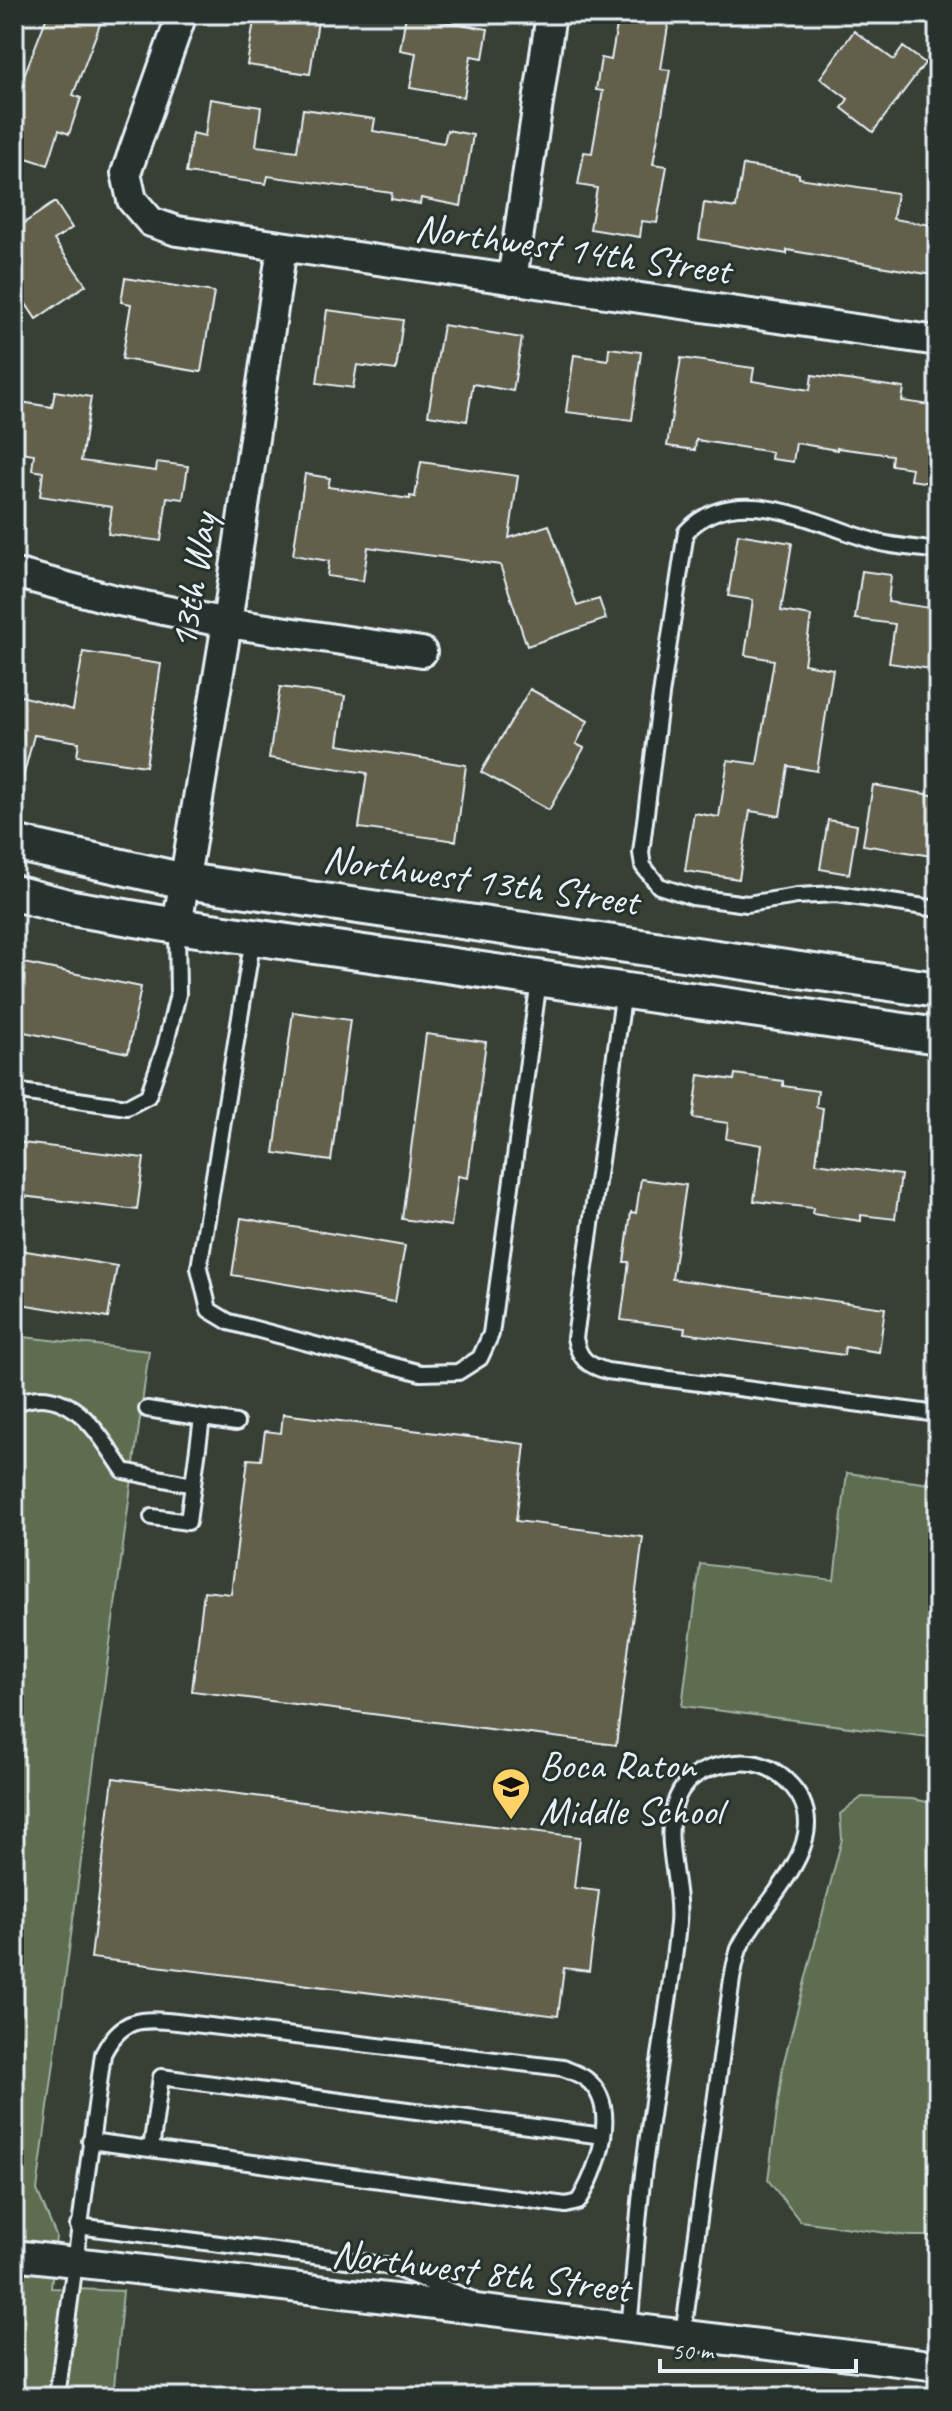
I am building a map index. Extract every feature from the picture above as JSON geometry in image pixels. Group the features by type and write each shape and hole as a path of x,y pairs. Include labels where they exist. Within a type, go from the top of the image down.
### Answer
{"street":[{"name":"Northwest 14th Street","path":"182,14 126,173 132,200 151,222 177,231 282,247 938,341"},
{"path":"512,280 551,14"},
{"name":"13th Way","path":"177,926 227,623 282,247"},
{"path":"22,575 115,600 227,623 422,652"},
{"name":"Northwest 13th Street","path":"14,843 185,881 938,990"},
{"path":"14,893 72,908 177,926 938,1036"},
{"name":"Northwest 8th Street","path":"14,2255 938,2366"}],"lane":[{"path":"938,551 879,542 809,518 750,506 718,510 694,523 686,532 641,853 643,866 659,886 693,897 747,904 797,896 837,894 938,909"},
{"path":"14,1091 127,1107 148,1096 165,1047 178,994 177,926"},
{"path":"253,937 199,1268 209,1310 229,1322 421,1373 458,1372 480,1358 491,1334 539,980"},
{"path":"624,990 575,1338 578,1354 589,1366 607,1371 938,1414"},
{"path":"14,1403 40,1398 66,1404 93,1427 124,1471 193,1485"},
{"path":"147,1409 236,1423"},
{"path":"152,1517 188,1522 202,1418"},
{"path":"629,2328 644,2163 678,1920 677,1879 669,1833 672,1812 690,1777 712,1767 760,1763 797,1790 806,1828 804,1845 794,1868 739,1950 732,1979 683,2335"},
{"path":"57,2397 73,2261 90,2141 103,2054 111,2038 125,2025 147,2019 563,2068 587,2079 601,2099 604,2118 597,2162 587,2189 578,2202 566,2205 90,2141"},
{"path":"151,2149 161,2077 603,2136"},
{"path":"78,2226 370,2263 394,2268 505,2313"}],"green space":[{"path":"14,1336 149,1351 37,2190 56,2236 51,2288 123,2291 113,2397 14,2397"},
{"path":"847,1473 938,1485 938,1738 682,1706 700,1564 834,1580"},
{"path":"862,1797 912,1799 938,1804 938,2236 909,2236 800,2221 768,2180 783,2065 842,1839 840,1814"}],"building":[{"path":"48,14 104,14 73,95 81,98 69,134 59,130 48,165 14,154 14,75 23,78"},
{"path":"255,14 319,14 310,74 247,65"},
{"path":"619,14 670,14 661,69 670,70 653,164 667,166 657,223 642,221 640,237 590,229 597,188 578,185 584,152 592,153 603,91 596,90 601,58 611,60"},
{"path":"406,15 488,29 483,58 471,56 464,97 410,88 416,53 400,50"},
{"path":"854,31 894,60 903,47 925,63 873,132 842,108 848,99 820,78"},
{"path":"210,99 261,107 256,146 297,151 303,109 375,119 373,131 444,143 447,130 473,135 461,206 421,198 420,204 391,199 392,193 268,176 266,184 186,173 192,133 205,136"},
{"path":"743,165 799,174 799,178 897,193 893,219 938,226 938,276 787,250 787,254 699,239 704,203 736,208"},
{"path":"55,202 72,228 54,240 86,285 36,319 14,286 14,230"},
{"path":"125,278 214,292 201,372 122,359 131,304 121,302"},
{"path":"327,310 403,320 396,370 357,365 353,388 317,383"},
{"path":"443,325 522,338 513,391 473,384 467,421 428,415"},
{"path":"609,348 641,352 632,420 566,412 574,355 608,360"},
{"path":"681,358 754,368 752,381 810,390 812,375 904,388 902,401 938,406 938,484 910,480 912,468 891,465 892,455 796,443 793,462 771,459 772,452 696,440 695,450 667,446"},
{"path":"55,391 91,397 81,461 156,471 157,462 188,466 183,499 167,497 161,541 108,534 112,507 40,496 43,472 32,470 34,454 14,451 14,401 52,407"},
{"path":"421,462 518,476 509,538 549,525 577,606 599,599 606,619 527,646 500,565 368,547 363,581 327,576 329,561 293,555 305,474 330,478 328,487 410,499 410,496 415,497"},
{"path":"738,534 792,543 781,611 811,616 804,664 833,669 817,771 788,766 780,816 750,811 739,879 685,871 694,813 719,817 728,760 757,764 774,660 745,655 753,600 728,596"},
{"path":"862,571 891,575 888,602 938,609 938,670 889,663 895,624 855,619"},
{"path":"83,652 161,664 146,766 77,756 79,742 34,735 21,785 14,785 14,694 73,710"},
{"path":"280,687 345,696 338,745 466,765 456,841 359,828 367,773 269,758"},
{"path":"530,689 588,721 576,744 584,748 549,810 481,772"},
{"path":"873,785 938,796 938,857 863,845"},
{"path":"828,820 857,825 849,874 820,869"},
{"path":"14,961 141,987 128,1053 14,1030"},
{"path":"293,1012 350,1020 331,1161 274,1153"},
{"path":"426,1034 486,1042 468,1178 458,1176 451,1226 402,1219"},
{"path":"735,1074 783,1081 783,1086 818,1091 816,1107 823,1108 816,1163 901,1175 895,1219 861,1215 861,1221 812,1214 813,1208 754,1201 762,1145 726,1139 728,1123 693,1118 699,1075 734,1080"},
{"path":"14,1142 144,1158 137,1210 14,1195"},
{"path":"641,1179 686,1185 672,1279 885,1308 879,1352 845,1347 844,1355 684,1333 685,1328 621,1320 629,1262 624,1262 631,1212 636,1213"},
{"path":"241,1218 405,1246 395,1302 232,1275"},
{"path":"14,1249 117,1266 108,1318 14,1303"},
{"path":"283,1414 525,1444 516,1521 643,1537 616,1745 192,1691 204,1591 231,1594 248,1459 261,1460 265,1431 281,1433"},
{"path":"113,1778 580,1837 574,1888 599,1891 589,1971 564,1968 558,2016 91,1958"}],"place":[{"name":"Boca Raton Middle School","path":"511,1821"}]}
